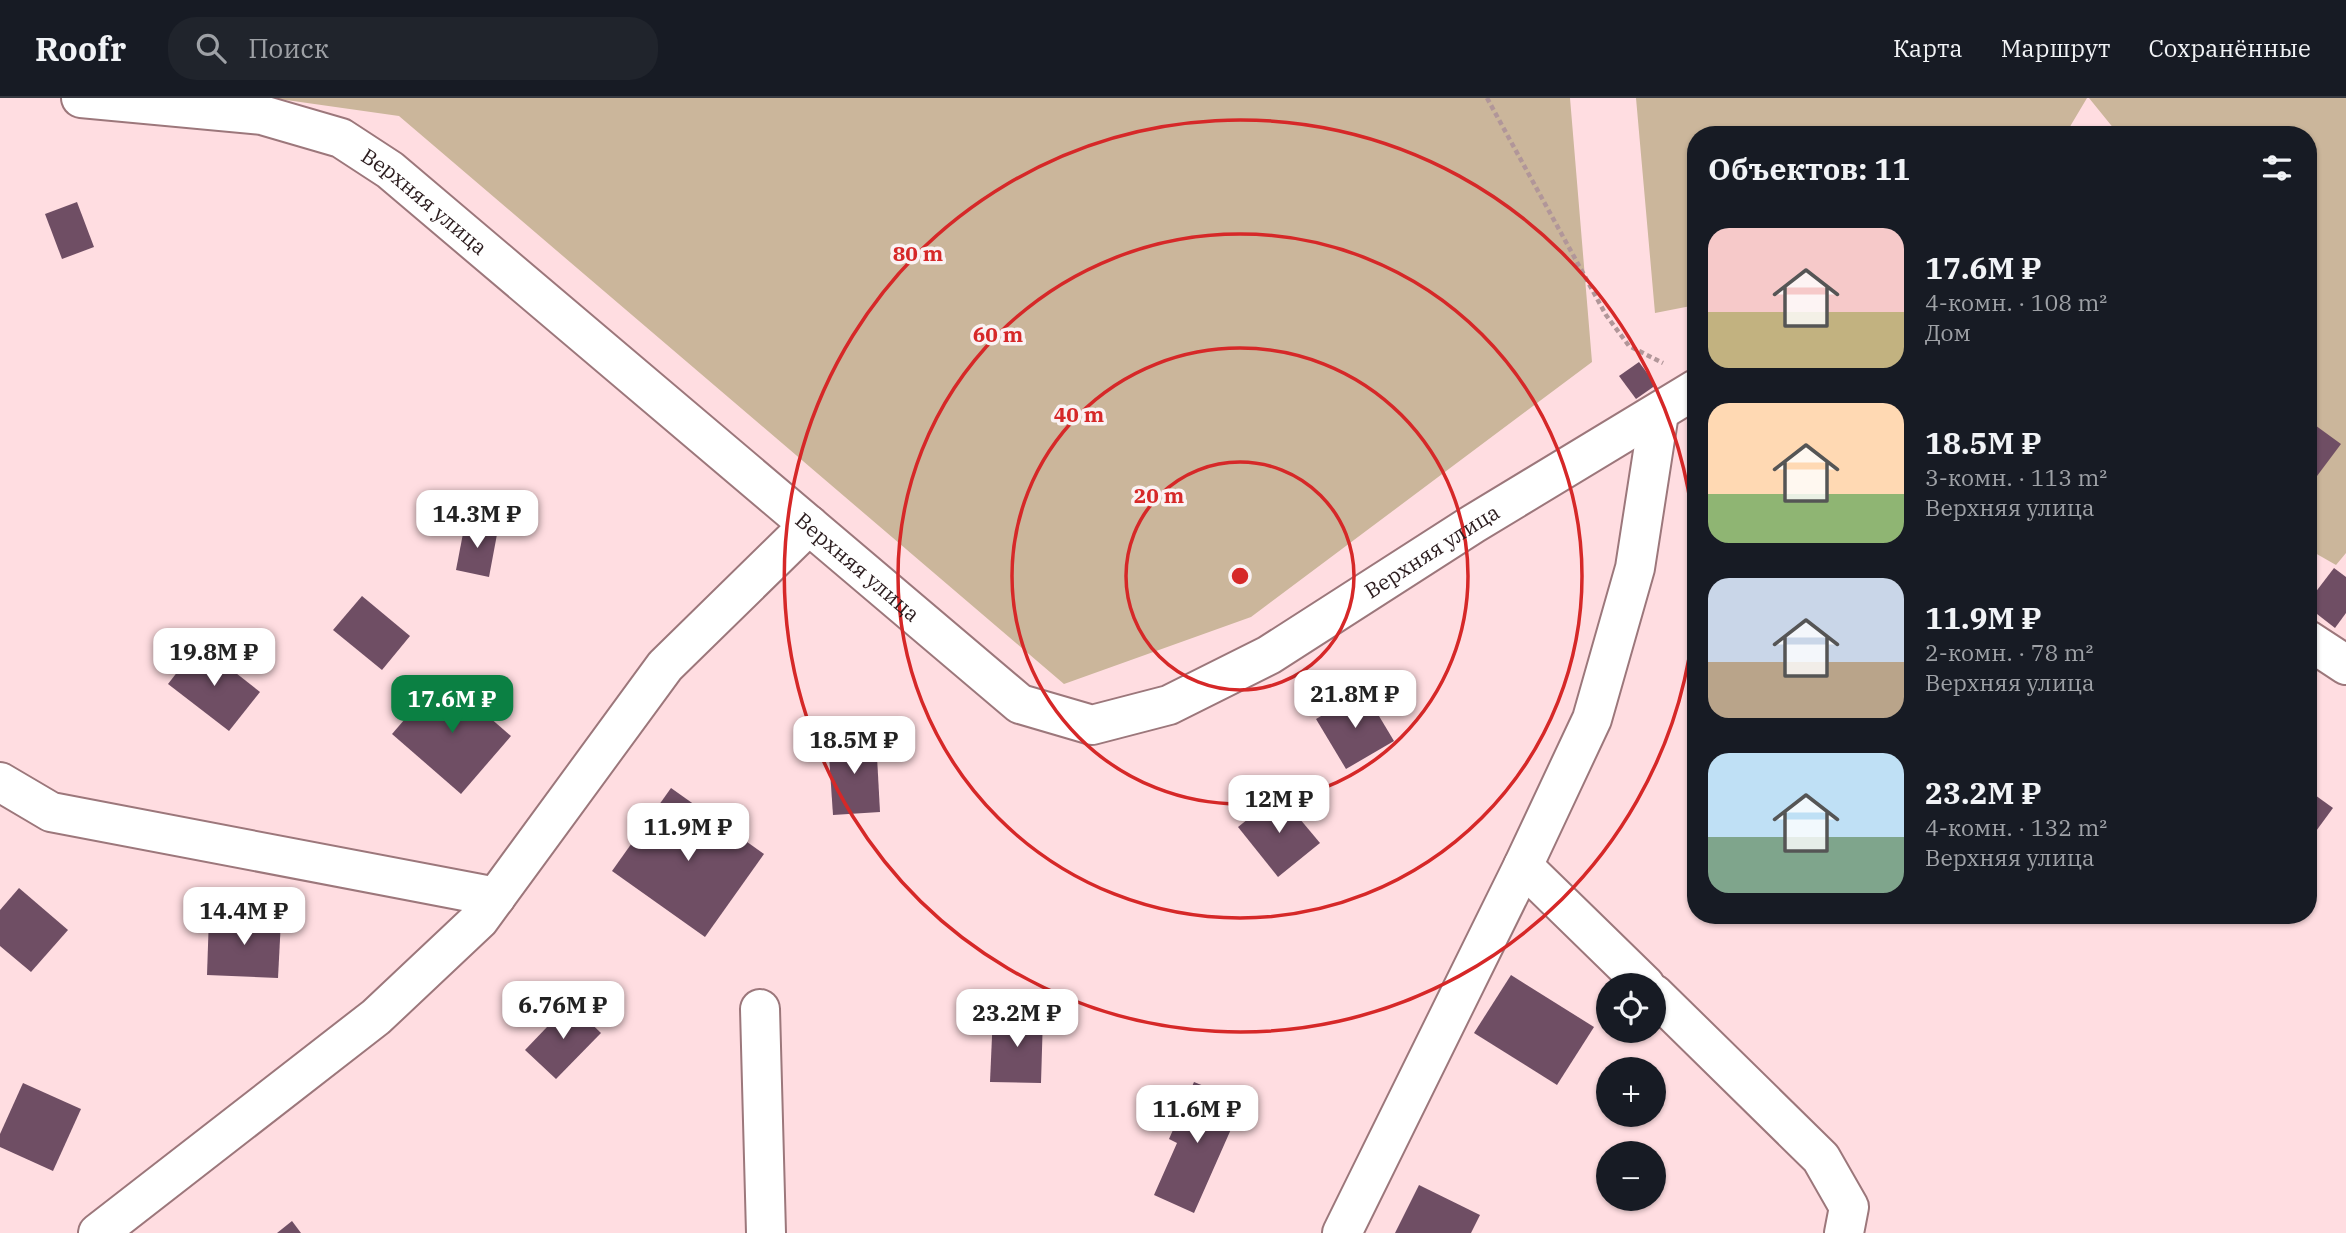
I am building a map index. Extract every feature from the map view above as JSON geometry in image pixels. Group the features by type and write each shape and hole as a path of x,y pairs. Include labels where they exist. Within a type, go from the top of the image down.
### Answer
{"street":[{"name":"Верхняя улица","path":"81,98 262,115 341,138 390,170 1020,704 1092,725 1169,705 1269,655 1473,524 1658,412 1683,378"},
{"path":"1342,1233 1523,866 1592,719 1635,568 1658,412"},
{"path":"98,1233 376,1017 479,920 665,666 809,525"},
{"path":"2317,646 2346,665"},
{"path":"0,782 51,811 496,897"},
{"path":"1523,866 1633,973"},
{"path":"1666,1006 1821,1158 1849,1207 1844,1233"},
{"path":"760,1009 766,1233"}],"path":[{"path":"1487,98 1606,315 1629,346 1683,378"}],"shaded area":[{"path":"272,98 1570,98 1592,362 1251,617 1064,684 399,116"},
{"path":"1636,98 2087,98 2070,126 1687,126 1687,307 1655,313"},
{"path":"2089,98 2346,98 2346,553 2336,565 2317,554 2317,126 2112,126"}],"building":[{"path":"77,202 94,247 62,259 45,214"},
{"path":"1639,362 1656,385 1636,399 1619,376"},
{"path":"2317,427 2341,444 2317,476"},
{"path":"465,523 498,529 489,577 456,570"},
{"path":"2334,568 2346,577 2346,613 2335,628 2317,614 2317,590"},
{"path":"362,596 410,636 382,670 333,630"},
{"path":"199,644 260,692 229,731 168,684"},
{"path":"442,676 511,736 461,794 392,734"},
{"path":"1364,691 1394,741 1346,769 1316,719"},
{"path":"876,738 880,812 833,815 828,741"},
{"path":"671,788 764,854 705,937 612,871"},
{"path":"1279,794 1320,843 1278,877 1238,827"},
{"path":"2317,796 2333,808 2317,830"},
{"path":"19,888 68,930 31,972 0,946 0,910"},
{"path":"209,916 281,920 278,978 207,975"},
{"path":"1511,975 1594,1027 1557,1085 1474,1033"},
{"path":"570,1003 601,1033 556,1079 525,1050"},
{"path":"993,1014 1043,1016 1041,1083 990,1082"},
{"path":"1194,1082 1243,1102 1194,1213 1154,1195 1177,1143 1169,1139"},
{"path":"23,1083 81,1109 53,1171 0,1147 0,1134"},
{"path":"1419,1185 1480,1215 1471,1233 1395,1233"},
{"path":"292,1221 301,1233 277,1233"}]}
